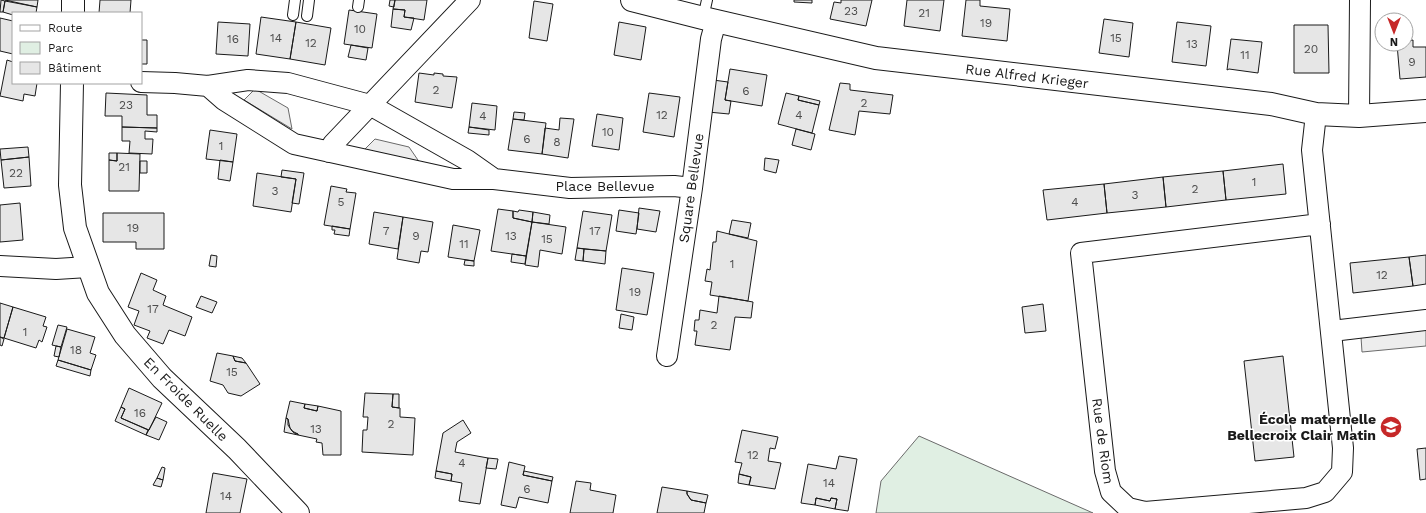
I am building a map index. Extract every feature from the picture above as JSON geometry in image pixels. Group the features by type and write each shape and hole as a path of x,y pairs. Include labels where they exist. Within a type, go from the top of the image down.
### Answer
{"street":[{"path":"73,12 74,0"},
{"path":"329,152 333,144 470,0"},
{"name":"Rue Alfred Krieger","path":"632,0 708,13 876,58 1271,104 1316,114 1359,116 1426,111"},
{"path":"1359,116 1360,0"},
{"name":"Square Bellevue","path":"666,356 692,188 712,39 708,13"},
{"name":"Place Bellevue","path":"142,82 208,86 248,80 288,83 370,105 467,160 494,179"},
{"name":"En Froide Ruelle","path":"72,84 70,185 75,228 98,293 125,335 162,378 237,449 298,513"},
{"name":"Place Bellevue","path":"208,86 224,100 294,144 453,179 494,179 570,188 674,186 692,188"},
{"name":"Rue de Riom","path":"1316,114 1312,150 1332,331 1343,448 1342,472 1325,492 1306,498 1145,512 1128,508 1111,492 1105,471 1081,253 1320,224"},
{"path":"0,266 56,269 88,267"},
{"path":"1332,331 1426,320"}],"lane":[{"path":"293,15 295,0"},
{"path":"307,16 309,0"}],"green space":[{"path":"919,436 1093,513 876,513 881,481"}],"shaded area":[{"path":"255,89 288,108 292,129 244,100"},
{"path":"375,139 409,147 420,163 364,150"},
{"path":"1426,330 1426,346 1362,352 1361,337"}],"building":[{"path":"1,0 5,1 3,12 0,12"},
{"path":"5,0 38,0 37,7"},
{"path":"100,0 131,0 130,12 99,12"},
{"path":"390,0 395,0 394,7 389,6"},
{"path":"395,0 427,0 424,20 404,17 405,10 393,9"},
{"path":"794,0 812,0 812,3 794,2"},
{"path":"841,0 872,0 866,26 830,19 834,2 841,3"},
{"path":"907,0 944,0 940,31 904,26"},
{"path":"966,0 980,0 980,6 1010,9 1007,41 962,36"},
{"path":"5,1 37,7 36,12 12,12 12,15 3,12"},
{"path":"534,1 553,4 547,41 529,38"},
{"path":"393,9 405,10 404,17 414,18 411,30 391,27"},
{"path":"349,10 377,14 372,48 344,44"},
{"path":"261,17 296,22 290,59 256,54"},
{"path":"0,18 12,21 12,54 0,51"},
{"path":"1104,19 1133,23 1129,57 1099,53"},
{"path":"218,22 250,24 248,56 216,54"},
{"path":"296,22 331,28 325,65 290,59"},
{"path":"619,22 646,27 641,60 614,55"},
{"path":"1177,22 1211,26 1206,66 1172,62"},
{"path":"1294,25 1328,25 1329,73 1294,73"},
{"path":"1231,39 1262,42 1258,73 1227,70"},
{"path":"142,40 147,40 147,64 142,64"},
{"path":"351,45 368,48 366,60 348,57"},
{"path":"1414,47 1426,47 1426,77 1400,79 1398,52 1414,52"},
{"path":"7,60 12,62 12,84 37,84 35,96 24,94 23,101 0,96"},
{"path":"730,69 767,75 762,106 725,100"},
{"path":"419,73 434,75 434,73 443,74 443,76 457,77 452,108 415,102"},
{"path":"713,80 728,82 725,100 731,101 729,114 708,112"},
{"path":"840,83 850,84 850,90 893,95 890,114 859,111 855,135 829,130"},
{"path":"106,93 147,95 147,115 157,115 157,128 122,127 122,116 105,116"},
{"path":"649,93 680,97 674,137 643,132"},
{"path":"786,93 799,96 798,100 819,105 812,133 778,124"},
{"path":"799,96 820,101 819,105 798,100"},
{"path":"472,103 497,106 495,130 469,127"},
{"path":"514,112 525,113 524,120 513,119"},
{"path":"597,114 623,118 619,150 592,146"},
{"path":"560,118 574,119 568,158 542,154 545,128 559,130"},
{"path":"513,119 546,123 542,154 508,150"},
{"path":"122,127 157,128 157,132 145,131 145,139 153,139 152,154 129,153 130,141 122,141"},
{"path":"469,127 489,130 489,135 468,133"},
{"path":"796,129 815,134 811,150 792,145"},
{"path":"210,130 237,134 233,162 206,159"},
{"path":"28,147 29,157 1,160 0,149"},
{"path":"109,153 117,153 117,161 109,160"},
{"path":"117,153 140,154 139,191 109,191 109,160 117,161"},
{"path":"29,157 31,186 4,188 1,160"},
{"path":"765,158 779,160 776,173 764,170"},
{"path":"220,160 233,162 230,181 218,179"},
{"path":"140,161 147,161 147,173 140,173"},
{"path":"1283,164 1286,194 1226,200 1223,171"},
{"path":"282,170 304,173 299,204 292,203 296,179 281,177"},
{"path":"1223,171 1226,200 1166,207 1163,177"},
{"path":"257,173 296,179 291,212 253,206"},
{"path":"1163,177 1166,207 1107,213 1104,184"},
{"path":"1104,184 1107,213 1047,220 1043,190"},
{"path":"331,186 347,189 346,192 356,193 350,229 324,225"},
{"path":"20,203 23,240 0,242 0,205"},
{"path":"639,208 660,211 656,232 637,229"},
{"path":"498,209 513,211 513,218 532,222 526,256 491,251"},
{"path":"519,210 533,212 532,222 513,218 513,211 518,212"},
{"path":"619,210 639,213 636,234 616,231"},
{"path":"583,211 612,215 606,251 577,248"},
{"path":"374,212 403,217 398,249 369,244"},
{"path":"533,212 550,215 549,224 532,222"},
{"path":"103,213 164,213 164,249 136,249 136,242 103,242"},
{"path":"403,217 433,222 428,252 421,251 419,263 397,259"},
{"path":"732,220 751,223 748,238 729,234"},
{"path":"532,222 566,227 562,254 540,250 538,267 525,265"},
{"path":"453,225 480,230 474,261 448,257"},
{"path":"332,226 350,229 349,236 334,234 335,230 332,230"},
{"path":"717,231 757,241 748,301 710,295 712,282 705,281 707,269 710,270 713,242 716,242"},
{"path":"577,248 584,249 583,261 575,260"},
{"path":"584,249 606,251 605,264 583,261"},
{"path":"512,254 526,256 525,264 511,262"},
{"path":"211,255 217,256 216,267 209,266"},
{"path":"1426,255 1426,284 1413,286 1409,257"},
{"path":"1409,257 1413,286 1353,293 1350,263"},
{"path":"465,260 474,261 474,266 464,265"},
{"path":"622,268 654,273 647,315 616,310"},
{"path":"141,273 157,280 153,290 166,296 163,305 192,317 185,336 169,330 163,344 147,338 150,331 134,325 139,311 128,307"},
{"path":"201,296 217,302 212,313 196,307"},
{"path":"719,296 753,302 751,318 735,317 730,350 695,345 697,331 694,331 695,320 699,320 700,310 717,313"},
{"path":"0,303 13,307 4,338 0,337"},
{"path":"1043,304 1046,331 1025,333 1022,307"},
{"path":"13,307 46,317 43,326 47,327 42,342 39,340 36,348 4,338"},
{"path":"621,314 634,317 632,330 619,328"},
{"path":"58,325 67,327 61,347 52,345"},
{"path":"67,329 95,337 90,353 96,355 91,370 58,360"},
{"path":"0,337 4,339 2,346 0,345"},
{"path":"56,346 61,347 59,357 54,356"},
{"path":"217,353 233,356 235,361 246,363 260,384 241,396 228,393 223,385 210,381"},
{"path":"233,356 242,358 246,363 235,361"},
{"path":"1283,356 1294,457 1255,461 1244,361"},
{"path":"58,360 91,370 90,376 56,366"},
{"path":"129,388 162,403 149,430 121,418 125,409 121,407"},
{"path":"365,393 393,394 392,407 400,408 400,417 415,418 413,455 362,452 363,430 367,430 368,417 363,417"},
{"path":"393,394 399,394 399,408 392,407"},
{"path":"290,401 305,404 304,408 317,411 318,406 341,411 341,455 323,455 322,443 316,442 317,439 298,435 292,431 288,425 288,419 286,418"},
{"path":"305,404 318,406 317,411 304,408"},
{"path":"121,407 125,409 121,418 148,430 146,435 115,421"},
{"path":"156,417 167,422 159,440 146,435"},
{"path":"286,418 288,419 290,428 298,435 284,432"},
{"path":"463,420 471,433 457,442 455,452 488,458 480,504 459,501 462,483 451,481 452,474 436,471 443,433"},
{"path":"742,430 778,437 775,449 770,448 768,461 781,463 775,489 749,485 751,477 739,474 742,463 735,462"},
{"path":"1426,448 1426,479 1420,480 1417,449"},
{"path":"839,456 857,459 848,511 835,509 837,499 831,498 830,501 816,498 815,505 801,503 808,464 836,469"},
{"path":"488,458 498,459 496,469 486,468"},
{"path":"509,462 525,466 523,475 552,481 548,503 519,497 516,508 501,505"},
{"path":"162,467 165,468 163,480 157,478"},
{"path":"436,471 452,474 451,481 435,478"},
{"path":"524,471 553,477 552,481 523,475"},
{"path":"213,473 247,479 240,513 206,513"},
{"path":"739,474 751,477 749,485 738,483"},
{"path":"157,478 163,480 161,487 153,485"},
{"path":"576,481 591,483 590,490 616,495 613,513 570,513"},
{"path":"662,487 687,491 687,494 691,500 706,503 704,513 657,513"},
{"path":"687,491 708,495 706,503 691,500 687,494"},
{"path":"816,498 830,501 831,498 837,499 835,509 815,505"}],"place":[{"name":"École maternelle Bellecroix Clair Matin","path":"1391,427"}]}
